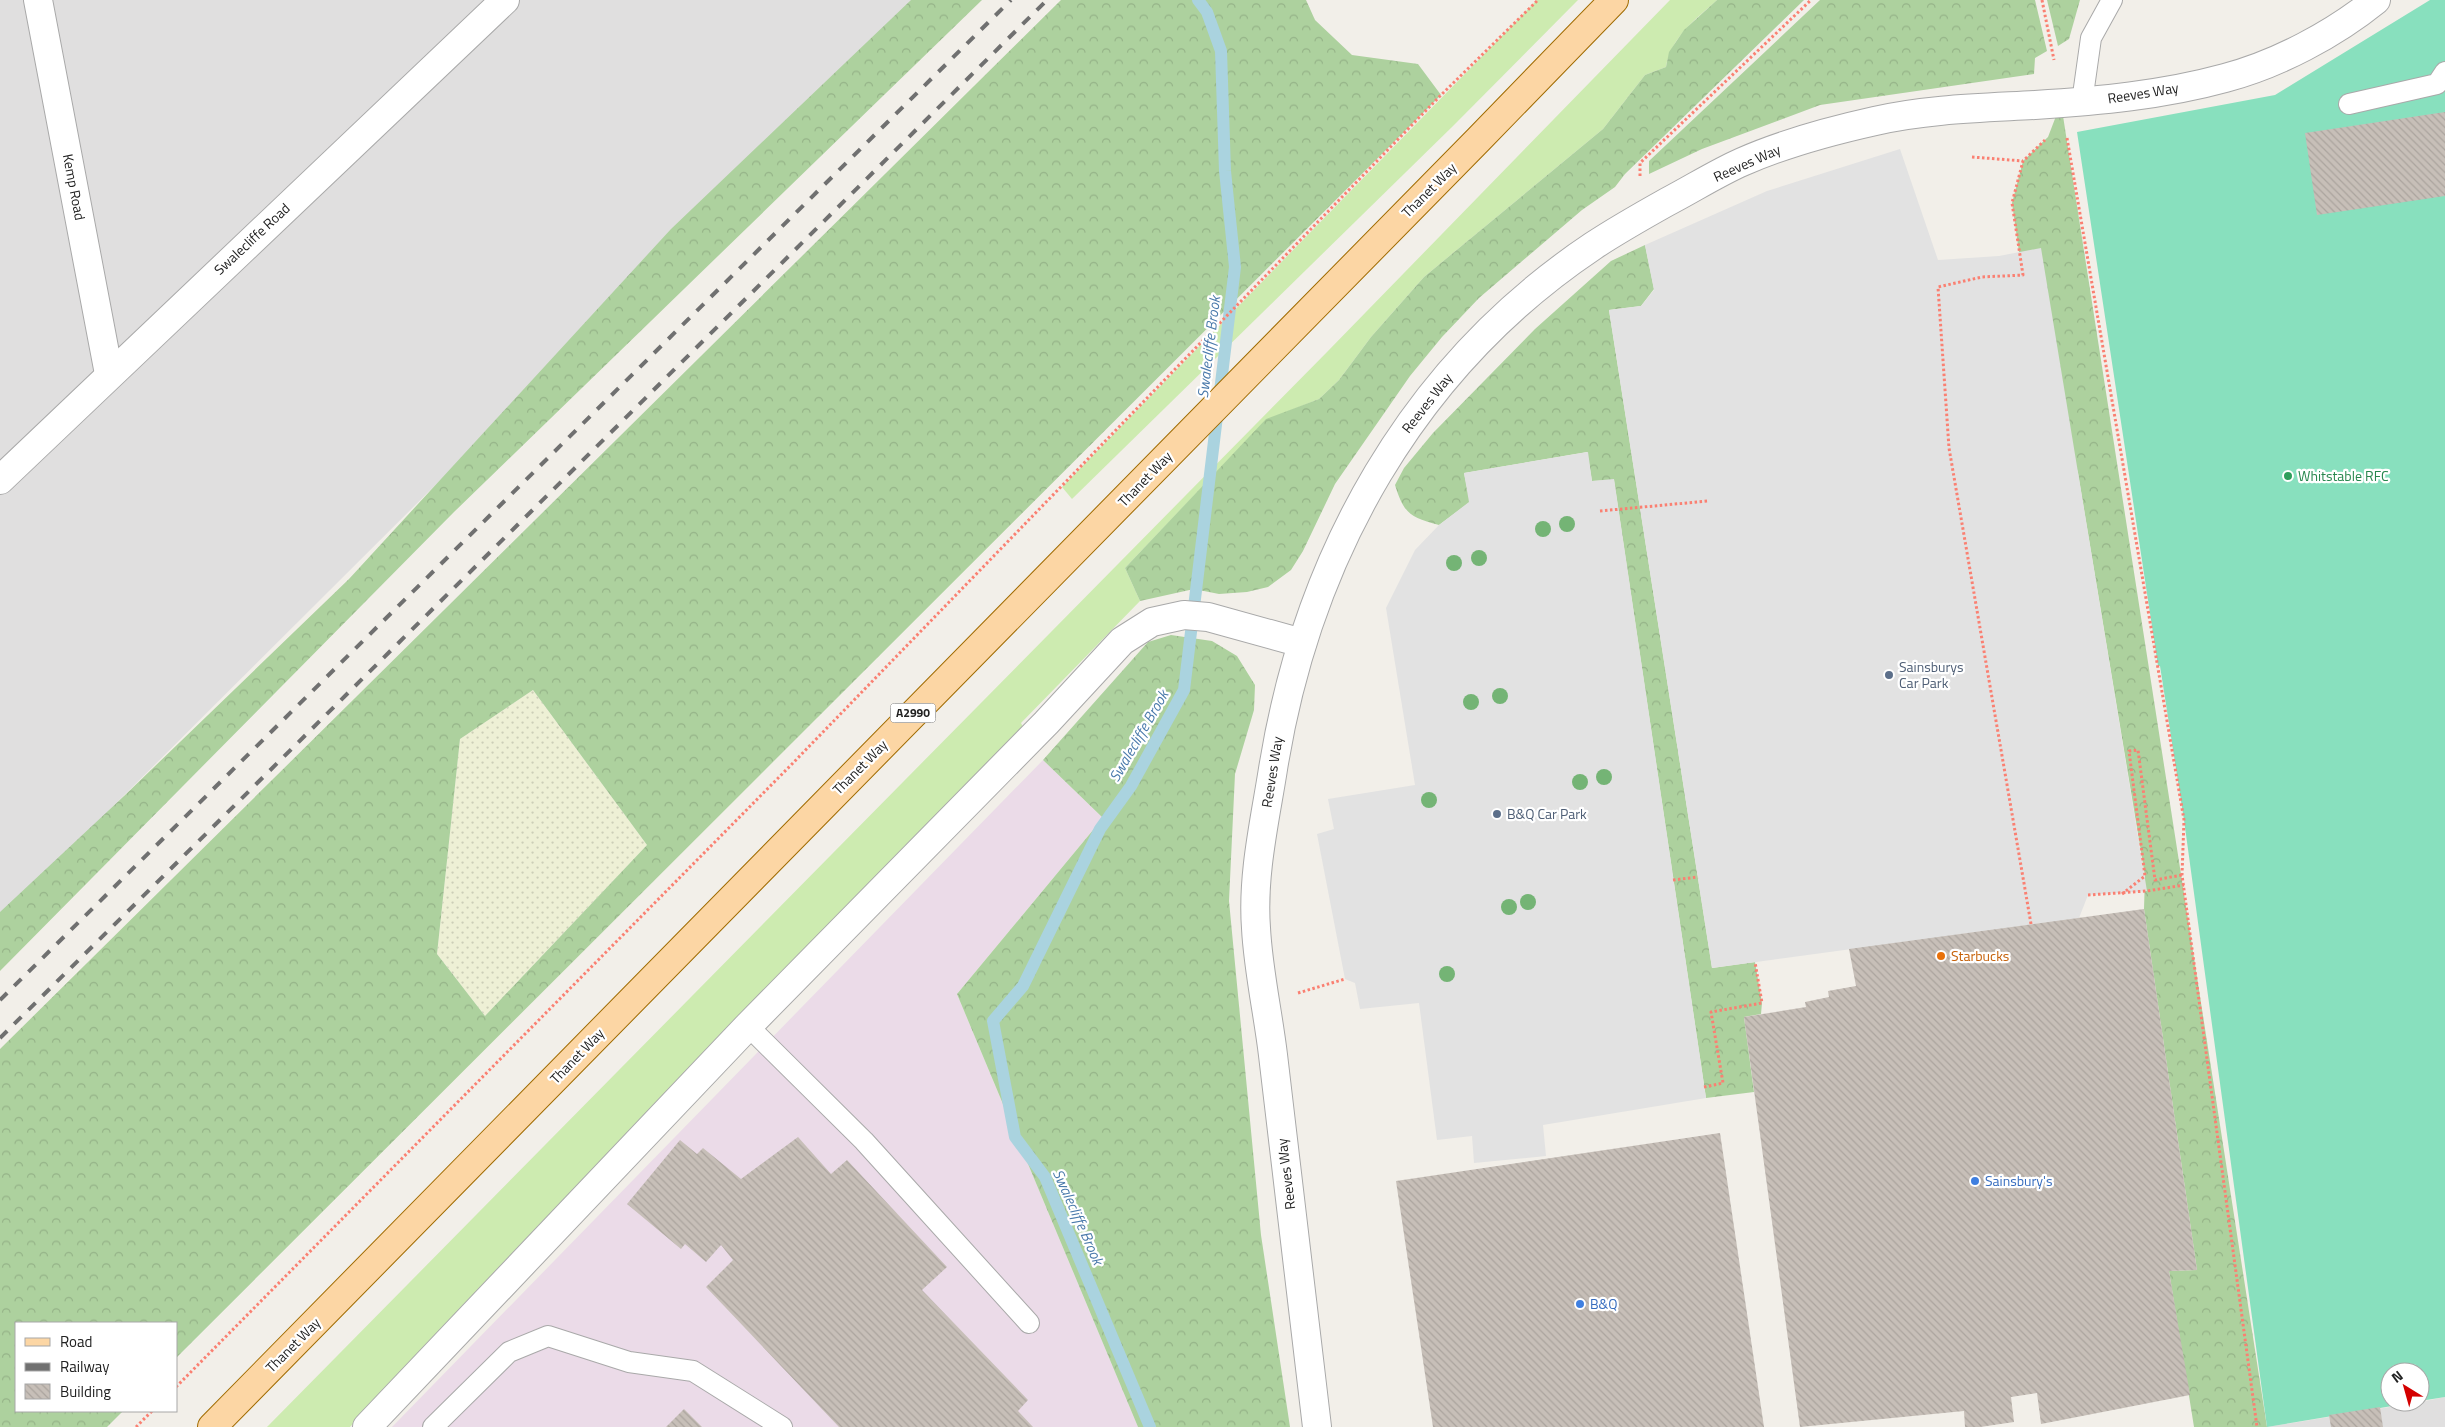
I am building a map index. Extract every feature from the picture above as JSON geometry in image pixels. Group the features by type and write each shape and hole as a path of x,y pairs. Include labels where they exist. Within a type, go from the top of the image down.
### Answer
{"main road":[{"name":"Thanet Way","path":"212,1427 1614,0"}],"street":[{"name":"Kemp Road","path":"38,0 109,374"},
{"name":"Swalecliffe Road","path":"0,480 109,374 505,0"},
{"name":"Reeves Way","path":"1317,1427 1267,1003 1256,927 1257,875 1280,728 1302,643 1323,581 1353,517 1394,445 1442,382 1478,341 1518,305 1592,246 1638,218 1740,162 1818,134 1892,116 2128,97 2225,78 2258,67 2301,48 2340,25 2376,0"},
{"path":"367,1427 748,1026 1046,723 1122,641 1152,622 1184,615 1208,616 1302,643"}],"lane":[{"path":"2071,103 2091,38 2112,0"},
{"path":"2349,104 2437,84 2445,72"},
{"path":"748,1026 864,1141 1028,1323"},
{"path":"433,1427 509,1352 548,1336 628,1362 693,1371 782,1427"}],"path":[{"path":"178,1385 792,764 1441,95 1538,0"},
{"path":"1638,218 1640,163 1811,0"},
{"path":"2042,0 2071,103 2184,820 2182,875 2185,885 2258,1427"},
{"path":"2031,924 1949,448 1938,288 1982,277 2022,276 2012,203 2023,161 2048,137 2071,103"},
{"path":"1972,157 2023,161"},
{"path":"1600,511 1708,501"},
{"path":"2122,894 2145,876 2129,751 2138,750 2155,880 2182,875"},
{"path":"1673,880 1698,878"},
{"path":"2088,895 2122,894 2185,885"},
{"path":"1704,1087 1723,1083 1712,1012 1762,1003 1755,962"},
{"path":"1267,1003 1345,979"},
{"path":"136,1427 151,1412"}],"shaded area":[{"path":"0,0 922,0 0,919"},
{"name":"Sainsburys Car Park","path":"1900,149 1938,260 1999,256 2041,248 2147,891 2088,895 2079,918 1712,968 1609,310 1641,306 1654,290 1645,245 1767,191"},
{"name":"B&Q Car Park","path":"1588,452 1592,481 1614,479 1706,1098 1543,1125 1546,1156 1474,1163 1472,1136 1437,1140 1419,1003 1360,1009 1355,983 1345,979 1317,834 1334,829 1328,799 1415,785 1386,608 1415,550 1439,525 1469,502 1464,473"},
{"path":"1043,760 1103,818 957,994 1138,1427 392,1427"},
{"path":"2445,1397 2445,1427 2267,1427 2380,1409 2380,1412 2430,1412 2430,1400"}],"green space":[{"path":"911,0 982,0 454,512 0,971 0,912 124,796 349,579 671,229"},
{"path":"1061,0 1306,0 1315,20 1352,55 1418,64 1441,95 178,1356 178,1322 15,1322 15,1412 122,1412 107,1427 0,1427 0,1049","holes":["533,690 647,845 485,1016 437,954 460,739"]},
{"path":"1537,0 1578,0 1453,126 1072,499 1062,487"},
{"path":"1670,0 1717,0 1685,30 1673,47 1666,67 1645,75 1603,129 1424,277 1371,337 1339,380 1319,399 1266,420 1125,568 1140,601 1021,723 1026,733 350,1427 267,1427 1328,351"},
{"path":"1717,0 1804,0 1625,174 1615,187 1582,210 1479,298 1442,337 1410,376 1335,484 1303,551 1291,570 1268,587 1247,592 1219,594 1194,589 1140,601 1125,568 1266,419 1319,399 1339,380 1371,337 1424,277 1603,129 1645,75 1666,67 1669,52 1684,30"},
{"path":"1820,0 2035,0 2047,51 2035,58 2034,74 1820,105 1702,149 1649,174 1649,161"},
{"path":"2047,0 2080,0 2069,39 2058,46"},
{"name":"Whitstable RFC","path":"2430,0 2445,0 2445,1397 2430,1399 2430,1362 2380,1362 2380,1408 2267,1427 2184,820 2160,666 2158,666 2077,132 2275,95"},
{"path":"2061,103 2267,1427 2194,1427 2169,1271 2197,1270 2144,909 2145,876 2078,473 2019,252 2012,203 2023,161 2048,137"},
{"path":"1645,245 1654,289 1641,306 1609,310 1712,968 1755,962 1762,1003 1761,1014 1744,1017 1754,1092 1706,1098 1614,480 1592,481 1587,452 1464,473 1470,502 1439,525 1410,513 1398,495 1395,485 1404,468 1433,433 1535,329 1611,261"},
{"path":"1171,635 1212,641 1237,656 1255,685 1254,710 1235,774 1229,901 1261,1235 1290,1427 1138,1427 957,994 1103,818 1043,760 1148,642"},
{"path":"533,690 647,845 485,1016 437,954 460,739"}],"building":[{"path":"2445,112 2445,196 2317,215 2305,133"},
{"name":"Sainsbury's","path":"2144,909 2197,1270 2169,1271 2190,1395 2041,1424 2037,1393 2011,1397 2014,1422 1980,1427 1965,1427 1964,1411 1800,1427 1744,1017 1806,1007 1805,1002 1829,997 1828,991 1856,986 1849,949"},
{"name":"B&Q","path":"1720,1133 1764,1427 1433,1427 1396,1181"},
{"path":"798,1137 831,1174 847,1160 947,1267 922,1290 1028,1400 1018,1411 1033,1427 839,1427 706,1287 733,1260 721,1245 706,1262 685,1244 681,1249 627,1204 680,1140 697,1154 703,1148 741,1179"},
{"path":"2380,1407 2383,1427 2331,1427 2329,1415"},
{"path":"684,1409 702,1427 666,1427"}],"waterway":[{"name":"Swalecliffe Brook","path":"1150,1427 1045,1177 1015,1137 993,1021 1023,986 1100,829 1131,786 1184,690 1235,267 1225,171 1221,51 1207,12 1198,0"}],"railway":[{"path":"0,1000 1011,0"},
{"path":"0,1038 1047,0"}],"place":[{"name":"Whitstable RFC","path":"2288,476"},
{"name":"Sainsburys Car Park","path":"1889,675"},
{"name":"B&Q Car Park","path":"1497,814"},
{"name":"Starbucks","path":"1941,956"},
{"name":"Sainsbury's","path":"1975,1181"},
{"name":"B&Q","path":"1580,1304"}]}
